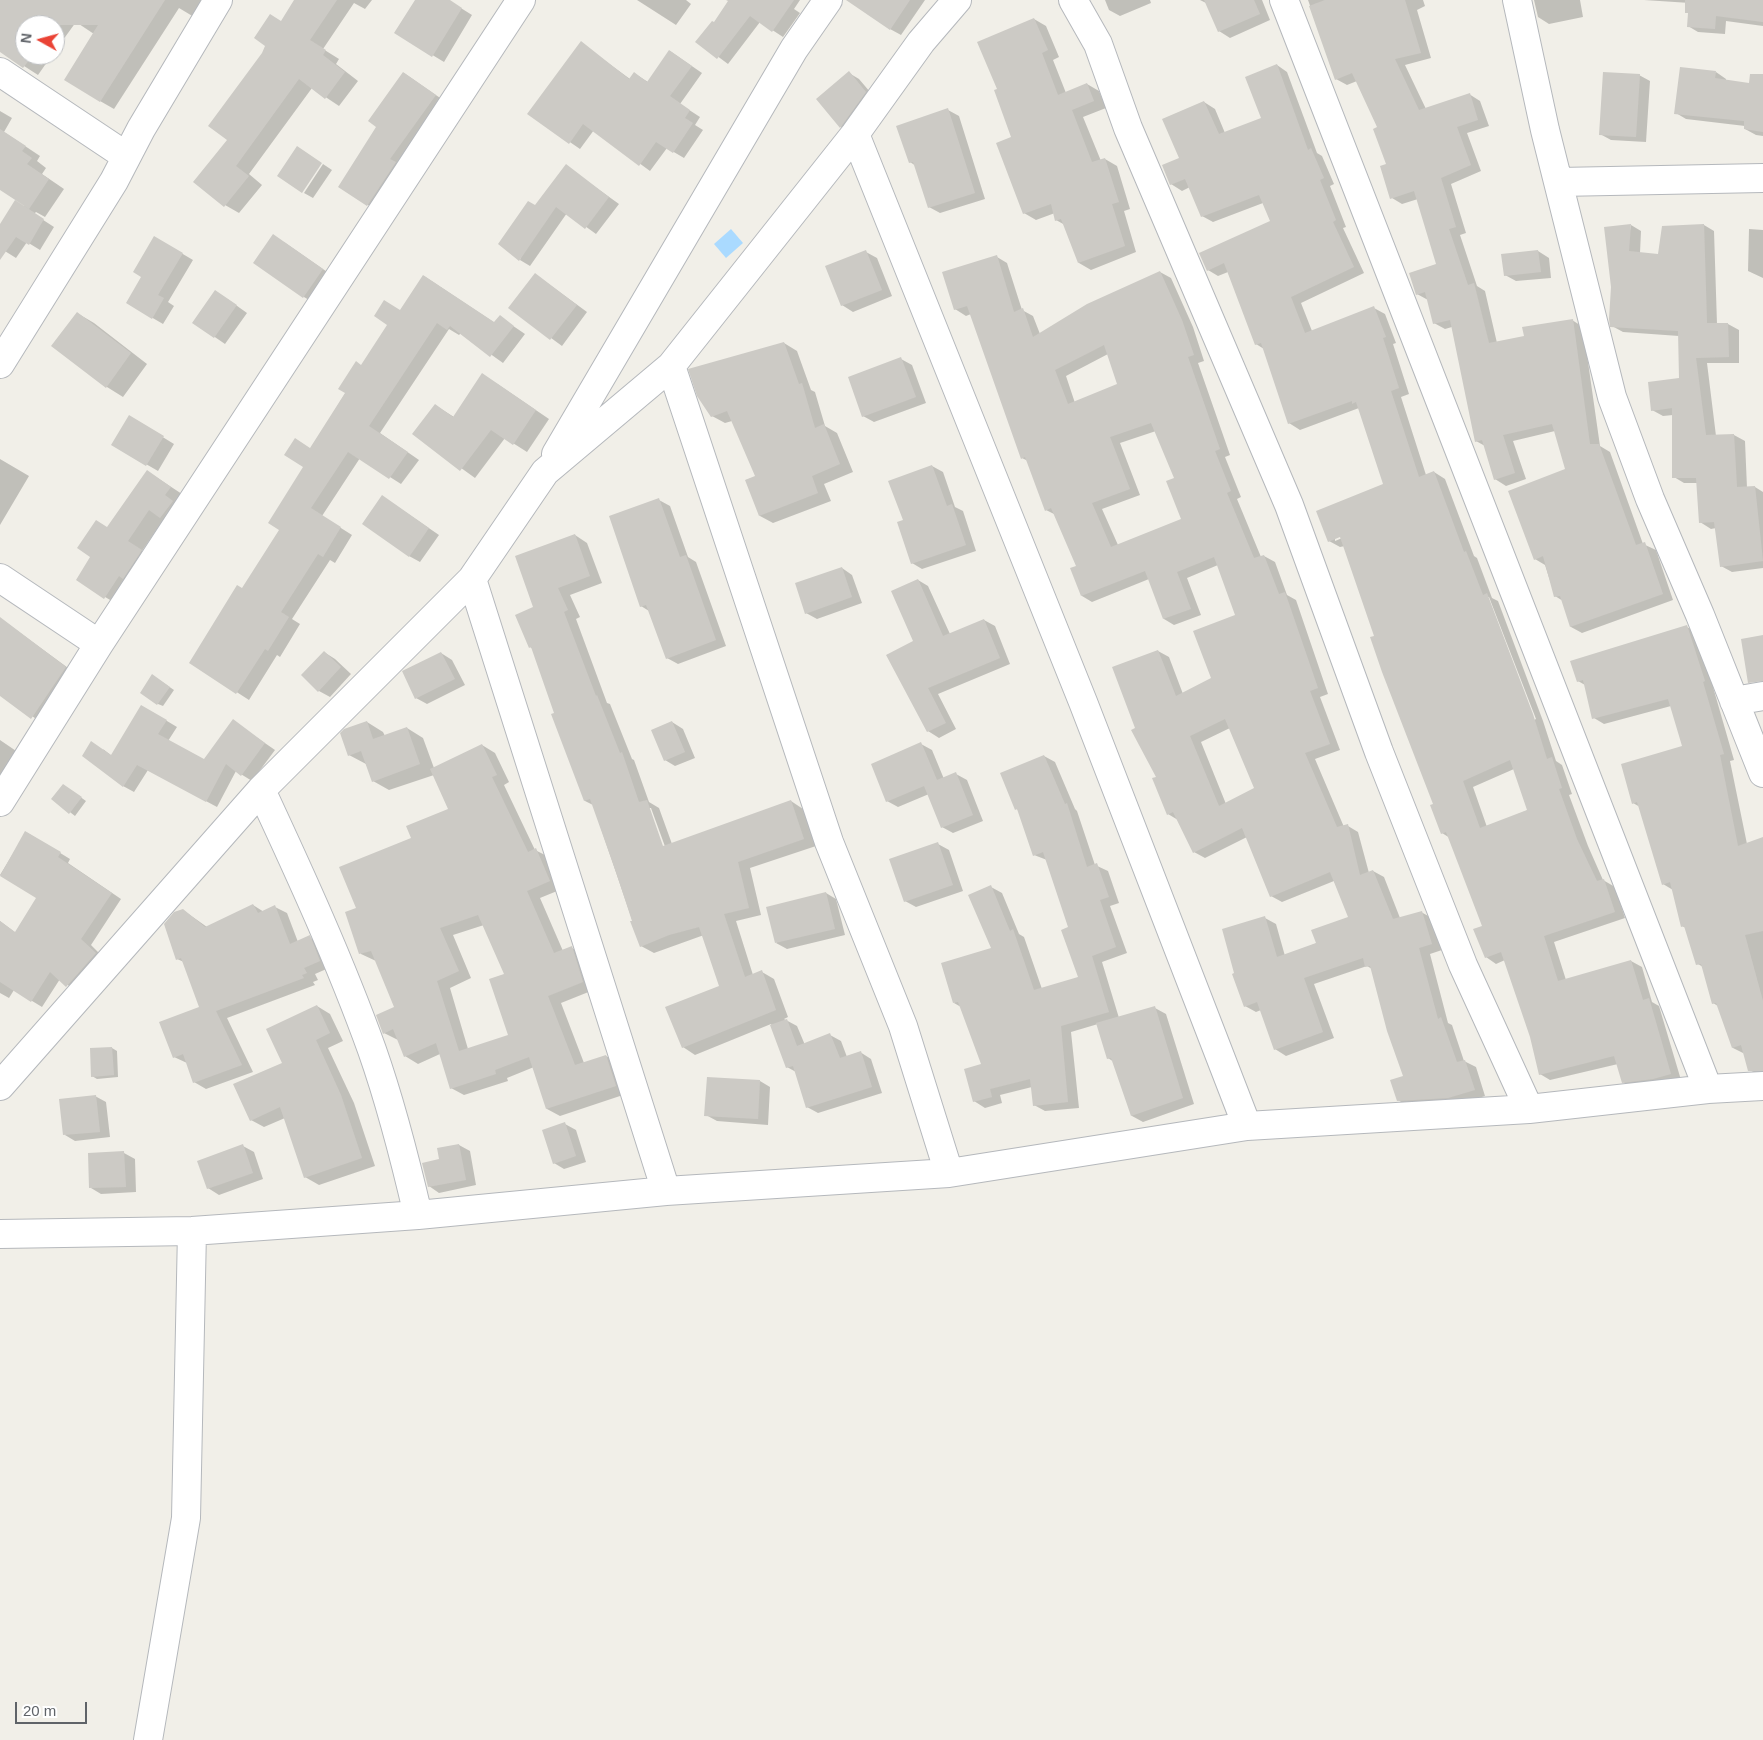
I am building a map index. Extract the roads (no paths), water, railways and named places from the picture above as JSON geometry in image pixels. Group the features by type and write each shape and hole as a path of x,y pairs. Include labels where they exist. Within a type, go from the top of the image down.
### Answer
{"street":[{"path":"0,364 114,181 126,156 218,0"},
{"path":"0,802 99,644 521,0"},
{"path":"0,1086 261,790 472,579 545,472 794,50 828,0"},
{"path":"545,472 671,366 856,134 921,42 957,0"},
{"path":"1073,0 1098,44 1128,128 1289,505 1379,752 1463,965 1529,1110"},
{"path":"1284,0 1708,1090"},
{"path":"1517,0 1559,182 1612,397 1650,499 1763,774"},
{"path":"0,72 126,156"},
{"path":"856,134 1079,693 1246,1126"},
{"path":"1559,182 1763,178"},
{"path":"671,366 829,842 902,1026 949,1173"},
{"path":"0,578 99,644"},
{"path":"472,579 666,1191"},
{"path":"1734,701 1763,696"},
{"path":"261,790 342,970 366,1033 400,1139 418,1215"},
{"path":"0,1234 192,1231 418,1215 666,1191 949,1173 1246,1126 1529,1110 1708,1090 1763,1086"},
{"path":"148,1740 186,1518 192,1231"}],"water":[{"path":"731,229 743,243 726,258 714,244"}]}
